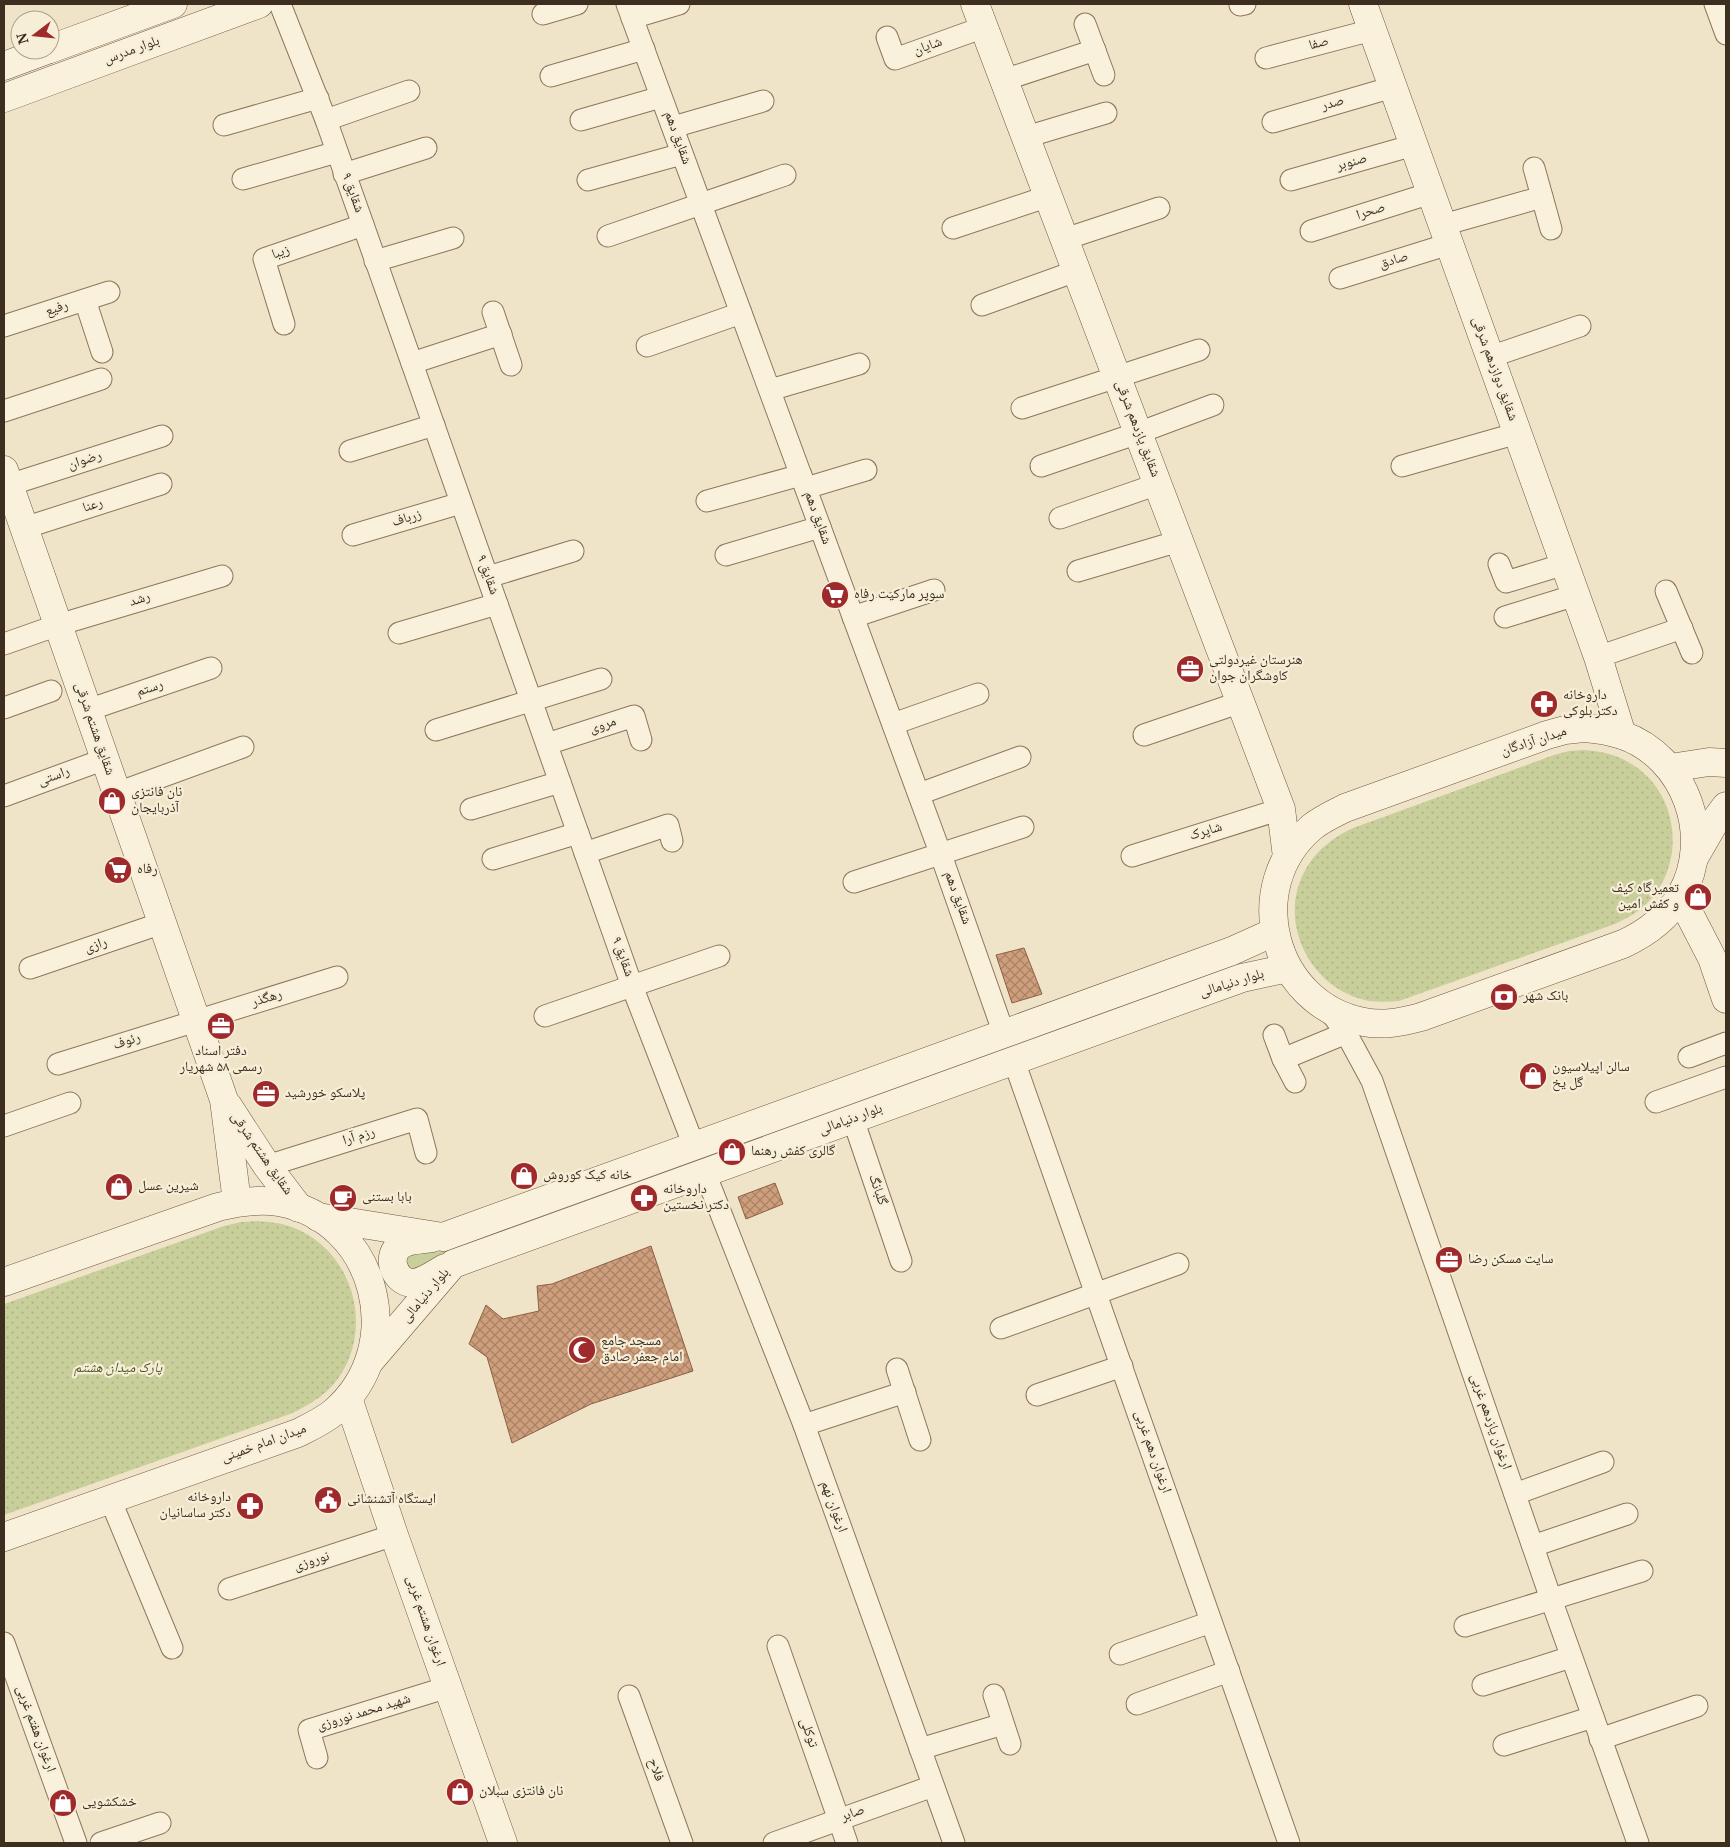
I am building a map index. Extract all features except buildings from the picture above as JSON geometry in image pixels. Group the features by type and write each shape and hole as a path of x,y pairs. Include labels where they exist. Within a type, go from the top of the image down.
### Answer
{"main road":[{"path":"60,46 173,4"},
{"name":"بلوار مدرس","path":"4,98 260,4"},
{"name":"شقایق دوازدهم شرقی","path":"1363,4 1598,657 1622,735"},
{"name":"شقایق یازدهم شرقی","path":"980,16 1281,809 1288,856"},
{"path":"4,66 21,60"},
{"name":"شقایق هشتم شرقی","path":"6,478 224,1100 237,1202"},
{"name":"میدان آزادگان","path":"1584,728 1604,730 1622,735 1648,749 1670,768 1689,802 1694,821 1696,840 1689,878 1680,896 1663,918 1640,936 1623,944 1420,1017 1403,1022 1384,1024 1364,1022 1346,1017 1328,1009 1312,998 1288,968 1279,950 1274,932 1274,893 1288,856 1312,827 1328,816 1345,808 1565,730 1584,728"},
{"path":"1670,768 1709,762 1726,763"},
{"path":"1694,859 1717,818 1726,806"},
{"path":"1680,896 1719,956 1726,999"},
{"name":"بلوار دنیامالی","path":"309,1212 443,1237 1232,951 1274,932"},
{"name":"بلوار دنیامالی","path":"369,1362 453,1264 1242,978 1288,968"},
{"name":"شقایق هشتم شرقی","path":"224,1100 267,1166 309,1212"},
{"name":"میدان امام خمینی","path":"4,1282 218,1207 237,1202 258,1200 279,1202 309,1212 335,1229 350,1244 361,1261 370,1281 375,1301 377,1322 375,1342 369,1362 360,1381 348,1398 333,1413 316,1425 4,1537"},
{"path":"443,1237 407,1242 400,1246 394,1253 392,1262 395,1271 402,1279 412,1283 421,1281 453,1264"},
{"name":"ارغوان هشتم غربی","path":"348,1398 394,1535 503,1843"}],"street":[{"name":"شقایق ۹","path":"280,4 326,120 632,986 694,1146"},
{"path":"543,14 577,4"},
{"path":"630,11 678,4"},
{"path":"1715,4 1726,34"},
{"name":"شقایق دهم","path":"630,11 919,794 1004,1034"},
{"name":"شایان","path":"887,37 895,59 980,16"},
{"path":"1085,24 1104,75"},
{"name":"صفا","path":"1266,58 1372,30"},
{"path":"551,76 644,49"},
{"path":"1004,80 1095,50"},
{"name":"صدر","path":"1273,122 1393,87"},
{"path":"326,120 409,91"},
{"path":"581,120 661,97"},
{"path":"224,125 318,98"},
{"path":"673,127 763,101"},
{"path":"1026,137 1106,114"},
{"name":"صنوبر","path":"1291,180 1414,145"},
{"path":"344,174 426,148"},
{"path":"243,179 337,152"},
{"path":"588,180 682,154"},
{"path":"1534,168 1551,229"},
{"path":"608,236 785,175"},
{"name":"صحرا","path":"1311,231 1431,193"},
{"path":"953,228 1048,196"},
{"name":"صادق","path":"1340,278 1542,197"},
{"path":"1065,239 1159,208"},
{"name":"زیبا","path":"284,324 264,259 363,225"},
{"path":"375,261 453,238"},
{"path":"982,305 1076,271"},
{"name":"رفیع","path":"4,326 109,292"},
{"path":"85,300 102,352"},
{"path":"494,312 511,366"},
{"path":"647,346 741,313"},
{"path":"1490,356 1580,326"},
{"path":"412,363 500,334"},
{"path":"1022,408 1199,350"},
{"path":"770,390 859,364"},
{"path":"4,411 102,379"},
{"path":"1041,466 1213,405"},
{"path":"350,451 434,425"},
{"path":"1402,466 1518,433"},
{"name":"رضوان","path":"6,478 162,436"},
{"path":"707,501 866,470"},
{"name":"رعنا","path":"24,528 161,484"},
{"path":"1060,518 1158,484"},
{"name":"زرباف","path":"354,535 461,503"},
{"path":"726,555 820,527"},
{"path":"1078,571 1179,541"},
{"path":"488,576 574,551"},
{"path":"1499,564 1506,582 1565,564"},
{"name":"رشد","path":"4,644 58,625 222,576"},
{"path":"853,617 934,590"},
{"path":"1666,591 1692,653"},
{"path":"1505,617 1576,596"},
{"path":"399,633 497,604"},
{"path":"1598,657 1682,628"},
{"name":"رستم","path":"88,710 211,668"},
{"path":"436,730 530,699 601,679"},
{"path":"4,708 51,691"},
{"path":"893,724 978,694"},
{"path":"1144,735 1240,702"},
{"name":"مروی","path":"547,744 634,716 641,740"},
{"path":"117,793 244,746"},
{"path":"919,794 1020,757"},
{"name":"راستی","path":"4,796 105,759"},
{"path":"471,810 560,782"},
{"name":"شاپرک","path":"1132,856 1281,809"},
{"path":"585,853 668,826 672,841"},
{"path":"854,882 1023,828"},
{"path":"493,859 578,833"},
{"name":"رازی","path":"30,968 162,923"},
{"path":"545,1016 719,956"},
{"name":"رهگذر","path":"196,1020 338,977"},
{"name":"ارغوان یازدهم غربی","path":"1328,1009 1346,1033 1372,1081 1514,1494 1638,1843"},
{"name":"رئوف","path":"58,1064 196,1020"},
{"path":"1283,1059 1346,1033"},
{"path":"1274,1035 1283,1059 1295,1082"},
{"path":"1689,1057 1726,1043"},
{"name":"ارغوان دهم غربی","path":"1014,1061 1289,1843"},
{"path":"1656,1102 1726,1078"},
{"path":"4,1126 70,1104"},
{"name":"رزم آرا","path":"267,1166 417,1119 426,1153"},
{"name":"گلبانگ","path":"853,1119 901,1261"},
{"name":"ارغوان نهم","path":"705,1173 804,1425 954,1843"},
{"path":"1001,1328 1178,1264"},
{"path":"1037,1395 1122,1366"},
{"path":"897,1369 920,1440"},
{"path":"804,1425 905,1392"},
{"path":"1514,1494 1603,1462"},
{"path":"110,1499 172,1648"},
{"path":"1533,1546 1627,1514"},
{"name":"نوروزی","path":"229,1589 394,1535"},
{"path":"1465,1626 1642,1571"},
{"path":"1120,1654 1212,1622"},
{"name":"ارغوان هفتم غربی","path":"4,1643 76,1843"},
{"name":"توکلی","path":"778,1646 847,1843"},
{"path":"1483,1685 1571,1657"},
{"path":"1138,1704 1229,1671"},
{"name":"شهید محمد نوروزی","path":"317,1758 309,1730 448,1688"},
{"path":"994,1695 1010,1744"},
{"name":"فلاح","path":"629,1696 682,1843"},
{"path":"1600,1739 1697,1706"},
{"path":"1504,1745 1593,1718"},
{"path":"920,1749 1003,1724"},
{"name":"صابر","path":"774,1843 933,1786"},
{"path":"101,1843 160,1823"}],"green space":[{"path":"1584,750 1607,753 1618,757 1646,775 1659,792 1668,811 1672,832 1672,853 1666,874 1656,893 1641,909 1615,924 1399,1001 1369,1001 1348,994 1330,983 1315,967 1304,949 1297,929 1295,908 1298,887 1307,867 1327,844 1353,828 1554,755"},
{"path":"1235,961 1238,969 418,1271 407,1270 404,1257"},
{"name":"پارک میدان هشتم","path":"258,1221 292,1227 312,1237 328,1251 341,1268 350,1287 355,1308 356,1330 352,1351 343,1371 333,1385 313,1402 290,1414 4,1515 4,1304 224,1226"}],"place":[{"name":"سوپر مارکیت رفاه","path":"835,595"},
{"name":"هنرستان غیردولتی کاوشگران جوان","path":"1190,669"},
{"name":"داروخانه دکتر بلوکی","path":"1544,704"},
{"name":"نان فانتزی آذربایجان","path":"112,801"},
{"name":"رفاه","path":"118,870"},
{"name":"تعمیرگاه کیف و کفش امین","path":"1698,897"},
{"name":"بانک شهر","path":"1504,997"},
{"name":"دفتر اسناد رسمی ۵۸ شهریار","path":"221,1026"},
{"name":"سالن اپیلاسیون گل یخ","path":"1533,1076"},
{"name":"پلاسکو خورشید","path":"266,1094"},
{"name":"گالری کفش رهنما","path":"732,1152"},
{"name":"خانه کیک کوروش","path":"524,1176"},
{"name":"شیرین عسل","path":"119,1187"},
{"name":"بابا بستنی","path":"343,1198"},
{"name":"داروخانه دکتر نخستین","path":"644,1198"},
{"name":"سایت مسکن رضا","path":"1449,1260"},
{"name":"مسجد جامع امام جعفر صادق","path":"582,1350"},
{"name":"ایستگاه آتشنشانی","path":"328,1500"},
{"name":"داروخانه دکتر ساسانیان","path":"250,1506"},
{"name":"نان فانتزی سبلان","path":"460,1792"},
{"name":"خشکشویی","path":"63,1803"}]}
